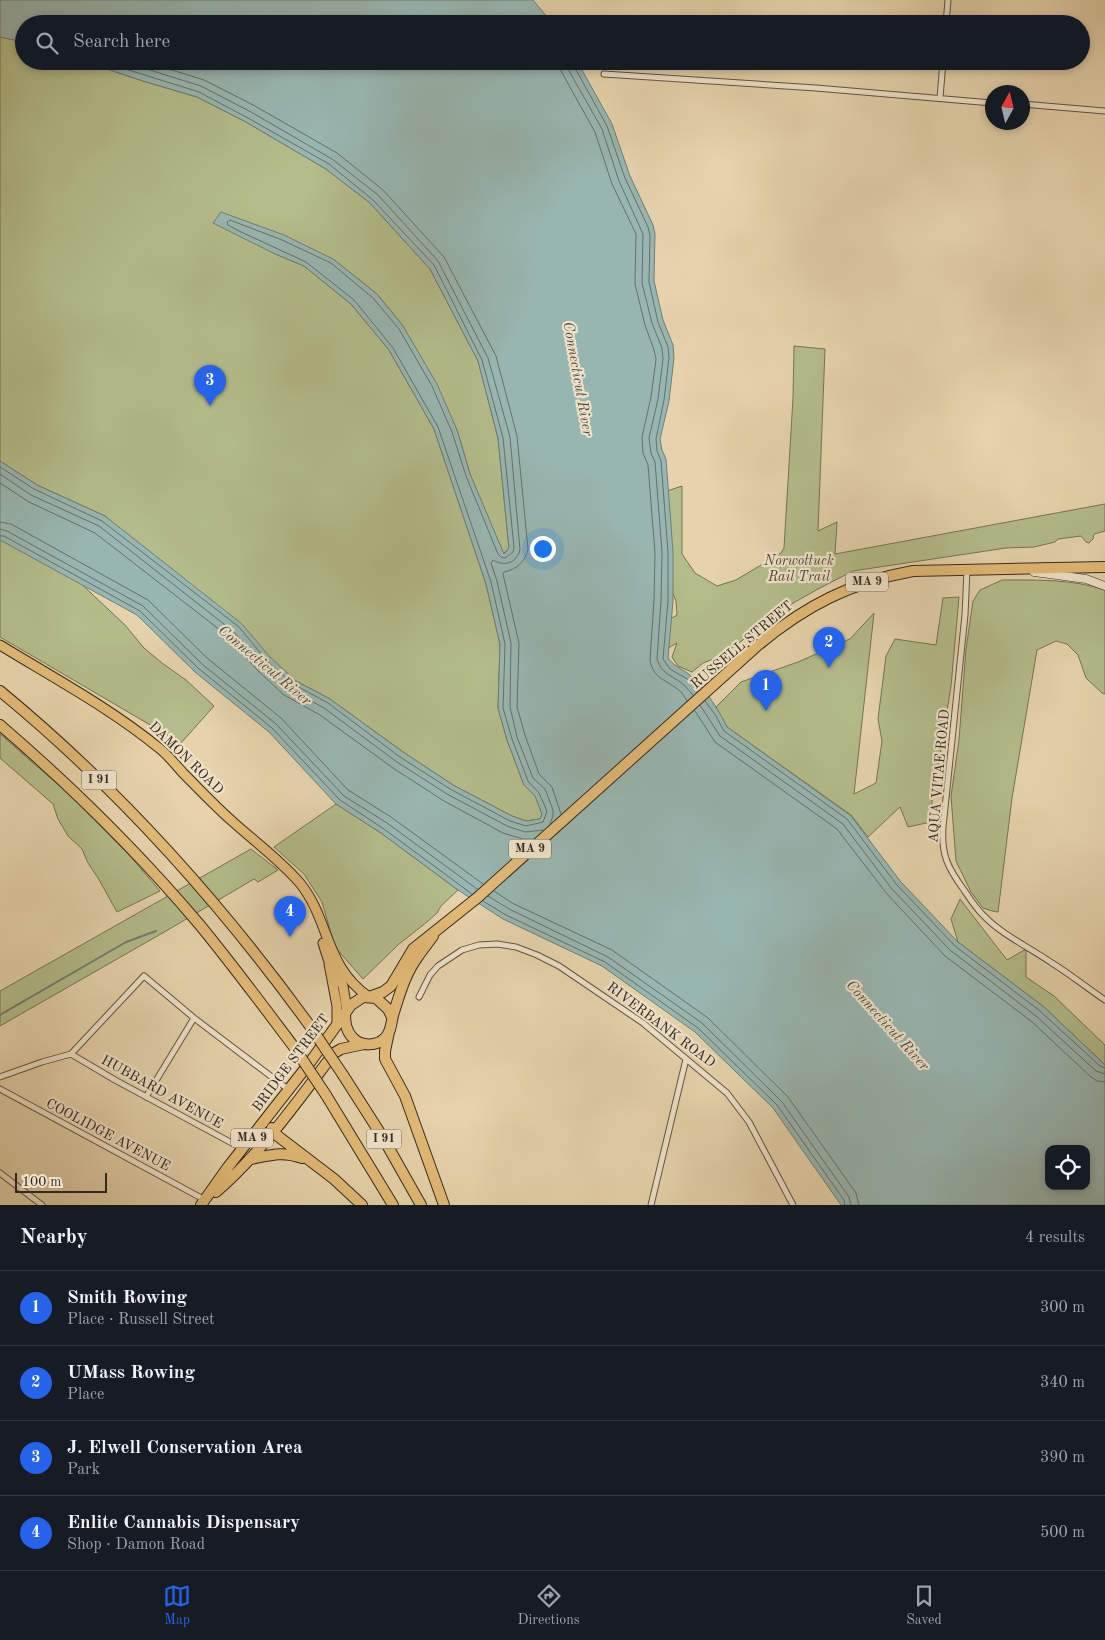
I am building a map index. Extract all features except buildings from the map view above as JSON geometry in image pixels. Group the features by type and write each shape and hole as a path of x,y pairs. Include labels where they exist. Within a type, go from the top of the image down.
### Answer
{"highway":[{"name":"RUSSELL STREET","path":"436,932 477,898 743,658 775,631 824,600 855,586 890,575 913,571 1105,567"},
{"name":"I 91","path":"0,691 90,772 137,819 220,909 266,966 310,1026 382,1136 421,1205"},
{"name":"I 91","path":"0,725 82,800 198,923 294,1047 326,1095 393,1205"},
{"name":"MA 9","path":"369,997 383,992 391,986 413,949 419,942 436,932"},
{"name":"MA 9","path":"392,1017 412,965 436,932"},
{"path":"389,1032 374,1044 364,1044 356,1041 346,1025 346,1011 360,998 369,997 376,998 384,1005 392,1017 385,1059 405,1096 444,1205"},
{"name":"BRIDGE STREET","path":"203,1203 276,1108 346,1011"},
{"name":"BRIDGE STREET","path":"203,1203 236,1174 274,1133 334,1053 341,1049 364,1044"},
{"path":"276,1108 272,1122 274,1133 334,1179 362,1205"},
{"path":"250,1160 265,1155 281,1153 311,1161"}],"main road":[{"path":"1012,570 1086,579 1105,586"},
{"name":"DAMON ROAD","path":"0,645 124,720 161,750 223,813 284,867 299,883 315,905 329,945 346,976 358,989 369,997"},
{"name":"DAMON ROAD","path":"322,925 324,945 337,1006 337,1025"},
{"name":"DAMON ROAD","path":"328,959 343,986 346,1011"}],"street":[{"path":"947,15 948,0"},
{"path":"940,98 942,70"},
{"path":"604,74 816,88 985,102"},
{"path":"1030,105 1105,111"},
{"name":"AQUA VITAE ROAD","path":"968,570 943,834 945,858 955,877 975,906 987,919 1105,1000"},
{"name":"RIVERBANK ROAD","path":"419,997 434,971 446,960 462,950 488,944 516,947 546,960 603,994 648,1026 686,1059 719,1084 742,1111 793,1205"},
{"path":"0,1077 71,1054 144,976 194,1018 289,1090"},
{"path":"146,1096 194,1018"},
{"name":"HUBBARD AVENUE","path":"71,1054 243,1149"},
{"path":"651,1205 686,1059"},
{"name":"COOLIDGE AVENUE","path":"0,1089 203,1203"},
{"path":"0,1173 42,1205"}],"green space":[{"path":"0,37 15,40 15,70 110,70 197,97 246,122 326,169 370,203 430,269 478,361 498,438 509,548 503,554 470,474 457,430 403,326 377,294 333,259 273,253 304,266 351,304 389,350 434,429 486,584 500,644 498,708 507,740 524,785 535,795 542,814 540,819 526,821 512,816 453,785 403,752 330,699 296,681 105,516 37,485 0,461"},
{"name":"Norwottuck Rail Trail","path":"794,346 825,349 818,531 837,522 835,554 1105,504 1105,531 1094,534 1093,539 1089,543 1081,536 1058,539 1055,542 1034,547 1006,548 853,571 774,614 721,656 703,663 692,672 678,666 672,657 677,643 590,692 583,671 677,615 676,601 669,585 667,491 682,486 682,554 695,573 717,586 736,580 781,553 784,548 793,398"},
{"path":"0,526 76,579 125,625 144,648 186,680 214,706 181,743 0,637"},
{"path":"1002,580 1067,582 1105,590 1105,694 1086,678 1078,655 1067,644 1056,641 1037,650 1012,798 998,912 983,908 971,892 956,861 951,796 959,740 966,649 973,601 980,590"},
{"path":"959,597 951,686 939,762 933,784 931,822 908,827 900,807 868,837 851,815 727,727 716,707 741,682 798,662 850,639 874,613 854,794 876,783 882,741 878,719 886,656 895,639 936,645 943,598"},
{"path":"0,734 70,795 129,855 160,891 117,912 88,863 82,849 68,836 58,819 53,804 0,758"},
{"path":"336,804 381,833 458,890 441,906 437,913 399,944 363,979 335,947 322,902 304,874 274,847"},
{"path":"251,849 278,870 258,882 254,879 0,1026 0,991"},
{"path":"960,899 1007,960 1026,949 1026,977 1054,996 1105,1045 1105,1065 1044,1007 958,942 951,919"}],"water":[{"path":"0,0 533,0 546,15 15,15 15,40 0,37"},
{"name":"Connecticut River","path":"110,70 582,70 612,124 630,176 653,225 655,234 654,281 663,320 673,345 674,358 669,401 660,439 666,459 673,552 673,601 668,658 690,675 703,689 727,727 851,816 901,882 958,942 1044,1007 1105,1065 1105,1205 841,1205 773,1108 695,1032 602,966 503,919 458,890 381,833 336,804 269,732 195,672 137,615 0,540 0,461 37,485 105,516 242,624 270,657 296,681 330,699 403,752 453,785 512,816 526,821 540,819 542,814 535,796 524,785 507,740 498,708 500,644 486,584 434,429 389,350 351,304 304,266 213,223 221,212 284,235 333,259 377,294 403,326 437,384 457,430 470,474 504,554 509,548 498,438 478,361 430,269 370,203 326,169 246,122 197,97"}],"waterway":[{"path":"0,1015 126,942 156,931"}],"place":[{"name":"J. Elwell Conservation Area","path":"210,406"},
{"name":"UMass Rowing","path":"829,668"},
{"name":"Smith Rowing","path":"766,711"},
{"name":"Enlite Cannabis Dispensary","path":"290,937"}]}
